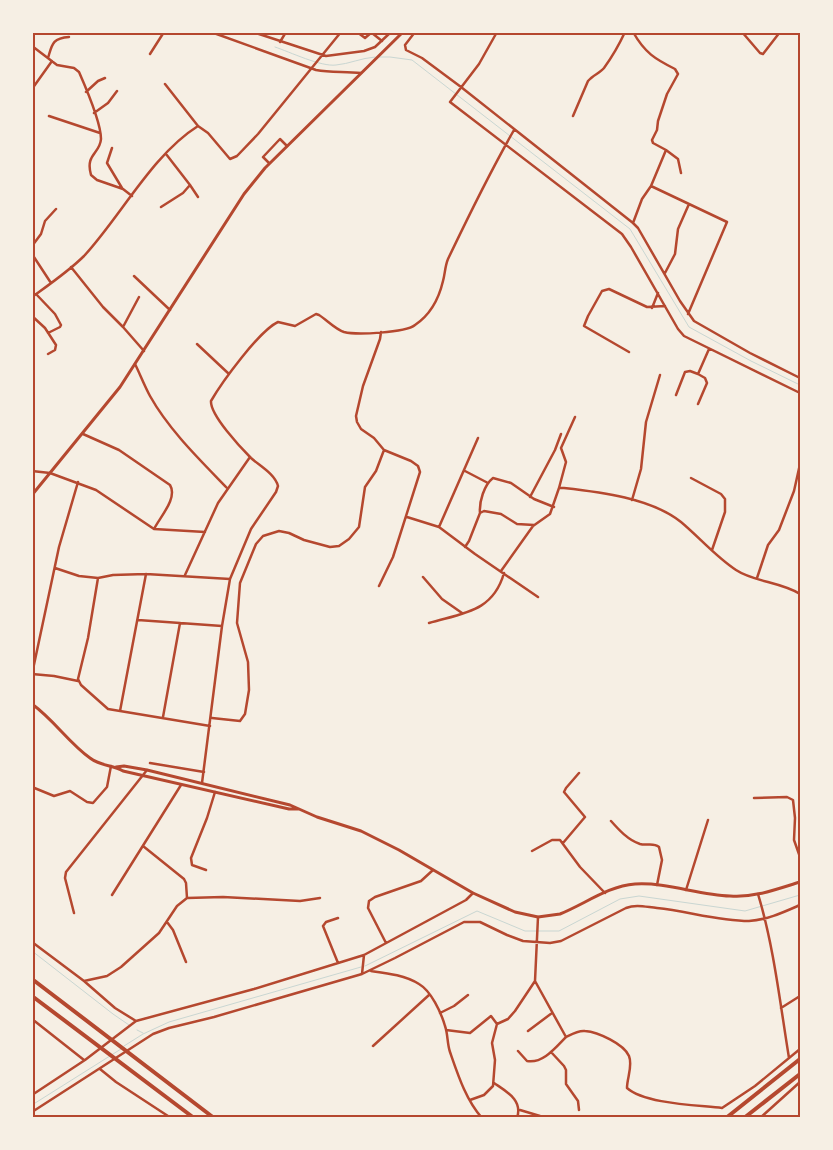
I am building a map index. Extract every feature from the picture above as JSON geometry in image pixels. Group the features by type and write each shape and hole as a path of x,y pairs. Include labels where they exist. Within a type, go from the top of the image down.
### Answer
{"main road":[{"path":"32,495 111,399 144,351 246,190 269,163 404,32"},
{"path":"32,704 49,717 89,757 98,763 147,770 273,800 361,831 399,850 474,893 515,912 538,917 560,914 605,893 627,886 657,885 728,896 758,894 800,882"},
{"path":"116,767 123,771 298,810"},
{"path":"194,786 202,783"},
{"path":"202,783 208,790"},
{"path":"32,980 214,1118"},
{"path":"32,996 194,1118"},
{"path":"727,1117 800,1059"},
{"path":"745,1117 800,1074"}],"street":[{"path":"150,54 164,32"},
{"path":"211,32 312,68 329,72 346,71 362,73"},
{"path":"253,32 322,57 364,51 376,46 391,32"},
{"path":"280,42 286,32"},
{"path":"165,84 198,126 208,134 230,160 237,156 322,57 341,32"},
{"path":"357,32 365,38 372,33 382,41"},
{"path":"415,32 405,45 405,49 422,58 461,87 638,228 688,314 694,321 707,330 800,378"},
{"path":"497,32 478,64 450,102 618,231 631,247 680,332 689,339 800,393"},
{"path":"573,116 588,81 603,70 620,45 625,32"},
{"path":"633,32 648,54 678,72 652,140 654,144 678,159 681,173"},
{"path":"742,32 763,54 780,32"},
{"path":"48,58 55,41 60,38 69,37"},
{"path":"32,46 52,61 59,65 76,69 80,74 100,133 98,147 90,160 91,175 96,180 123,189"},
{"path":"32,89 52,61"},
{"path":"86,92 98,81 105,78"},
{"path":"94,113 108,103 117,90"},
{"path":"49,116 100,133"},
{"path":"32,297 71,267 90,249 166,154 182,138 198,126"},
{"path":"202,783 212,718 222,626 230,579 251,529 278,486 276,480 250,457 215,414 210,404 212,399 265,330 278,322 295,326 316,314 343,332 397,332 413,327 423,319 434,305 443,282 447,262 514,130"},
{"path":"269,163 263,157 280,139 287,146"},
{"path":"112,148 107,163 112,174 123,189 132,196"},
{"path":"633,223 642,198 652,186 666,150"},
{"path":"166,154 198,197"},
{"path":"161,206 183,193 190,185"},
{"path":"652,186 727,222 688,314"},
{"path":"664,273 675,254 678,229 689,204"},
{"path":"32,246 41,234 44,221 56,209"},
{"path":"32,254 51,283"},
{"path":"71,267 103,307 123,326 144,351"},
{"path":"134,276 170,310"},
{"path":"628,352 585,327 584,324 602,291 608,289 647,307 665,306"},
{"path":"652,308 658,293"},
{"path":"36,294 57,317 61,325 48,333"},
{"path":"123,326 139,297"},
{"path":"32,316 48,333 56,346 54,351 48,354"},
{"path":"379,586 393,557 407,517 420,470 412,461 384,450 374,438 358,426 356,416 366,375 381,332"},
{"path":"197,344 229,375"},
{"path":"698,374 709,349"},
{"path":"135,364 151,397 164,416 197,457 227,488"},
{"path":"676,395 685,372 690,371 698,374 705,378 707,383 698,404"},
{"path":"632,500 641,469 646,422 660,376"},
{"path":"430,623 478,609 487,603 497,590 502,572 534,525 549,516 554,507 566,462 561,448 575,417"},
{"path":"83,434 118,450 170,485 172,490 171,498 154,529"},
{"path":"530,497 555,450 561,434"},
{"path":"440,527 478,438"},
{"path":"212,718 240,721 245,714 249,695 248,662 239,632 237,612 240,580 258,542 266,534 279,531 330,547 337,547 349,539 359,527 365,488 376,471 384,450"},
{"path":"186,575 218,503 250,457"},
{"path":"757,578 768,545 779,530 796,482 800,464"},
{"path":"464,470 488,483"},
{"path":"32,471 50,473 96,490 154,529 204,532"},
{"path":"465,547 480,513 480,507 488,483 493,478 514,484 530,497 554,507"},
{"path":"691,478 721,494 726,499 725,512 712,550"},
{"path":"78,482 59,547 32,674 78,681 105,708 210,726"},
{"path":"796,482 800,484"},
{"path":"559,488 607,494 649,504 674,517 737,571 792,589 800,594"},
{"path":"480,513 489,511 501,514 517,524 534,525"},
{"path":"407,517 440,527 465,547 538,597"},
{"path":"55,568 79,576 98,578 113,575 146,574 230,579"},
{"path":"120,712 146,574"},
{"path":"423,577 442,599 462,613"},
{"path":"78,681 98,578"},
{"path":"138,620 222,626"},
{"path":"163,717 180,623"},
{"path":"150,763 204,772"},
{"path":"32,787 54,796 70,791 87,802 93,803 107,787 111,766"},
{"path":"74,913 65,878 66,872 147,770"},
{"path":"563,842 586,817 564,792 579,773"},
{"path":"112,895 182,784"},
{"path":"206,870 192,864 191,858 215,792"},
{"path":"754,798 787,797 793,800 795,812 794,840 800,857"},
{"path":"686,890 708,820"},
{"path":"611,821 621,832 634,841 643,844 653,844 659,847 662,860 657,885"},
{"path":"532,851 552,840 556,839 563,842 580,867 605,893"},
{"path":"143,846 184,879 187,898"},
{"path":"386,944 368,908 369,901 375,897 421,881 433,870"},
{"path":"32,1095 85,1060 136,1021 364,957 466,900 474,893"},
{"path":"758,894 765,919 789,1058"},
{"path":"84,981 107,976 115,972 159,933 177,906 187,898 223,896 300,901 320,898"},
{"path":"32,1112 148,1037 169,1028 214,1017 362,974 464,922 480,922 516,939 554,943 633,906 751,921 765,919 800,905"},
{"path":"497,1024 508,1019 535,981 536,925 538,917"},
{"path":"338,918 326,922 323,926 338,963"},
{"path":"167,922 173,930 186,962"},
{"path":"32,942 84,981 114,1008 136,1021"},
{"path":"362,974 364,957"},
{"path":"370,970 411,980 422,985 440,1013 452,1058 470,1100 482,1118"},
{"path":"535,981 566,1037"},
{"path":"373,1046 429,995"},
{"path":"440,1013 454,1006 468,995"},
{"path":"781,1008 800,996"},
{"path":"528,1031 552,1013"},
{"path":"446,1030 470,1034 491,1016 497,1024"},
{"path":"32,1019 85,1060"},
{"path":"470,1100 479,1098 489,1091 494,1083 495,1057 492,1043 497,1024"},
{"path":"518,1051 525,1060 530,1062 543,1058 566,1037 586,1031 610,1040 622,1047 629,1057 630,1063 627,1088 647,1099 722,1108 755,1086 800,1049"},
{"path":"551,1052 564,1066 566,1070 566,1084 578,1101 580,1110"},
{"path":"100,1069 170,1118"},
{"path":"760,1118 800,1082"},
{"path":"494,1083 514,1098 520,1110 517,1118"},
{"path":"520,1110 540,1116"}],"waterway":[{"path":"275,47 314,62 330,65 375,57"},
{"path":"379,57 412,60 630,229 689,327 800,385"},
{"path":"365,966 477,911 525,931 559,931 620,899 639,896 745,911 800,895"},
{"path":"32,951 129,1025"},
{"path":"124,1046 143,1034 169,1022 361,967"},
{"path":"137,1030 143,1033"},
{"path":"32,1105 121,1049"}]}
